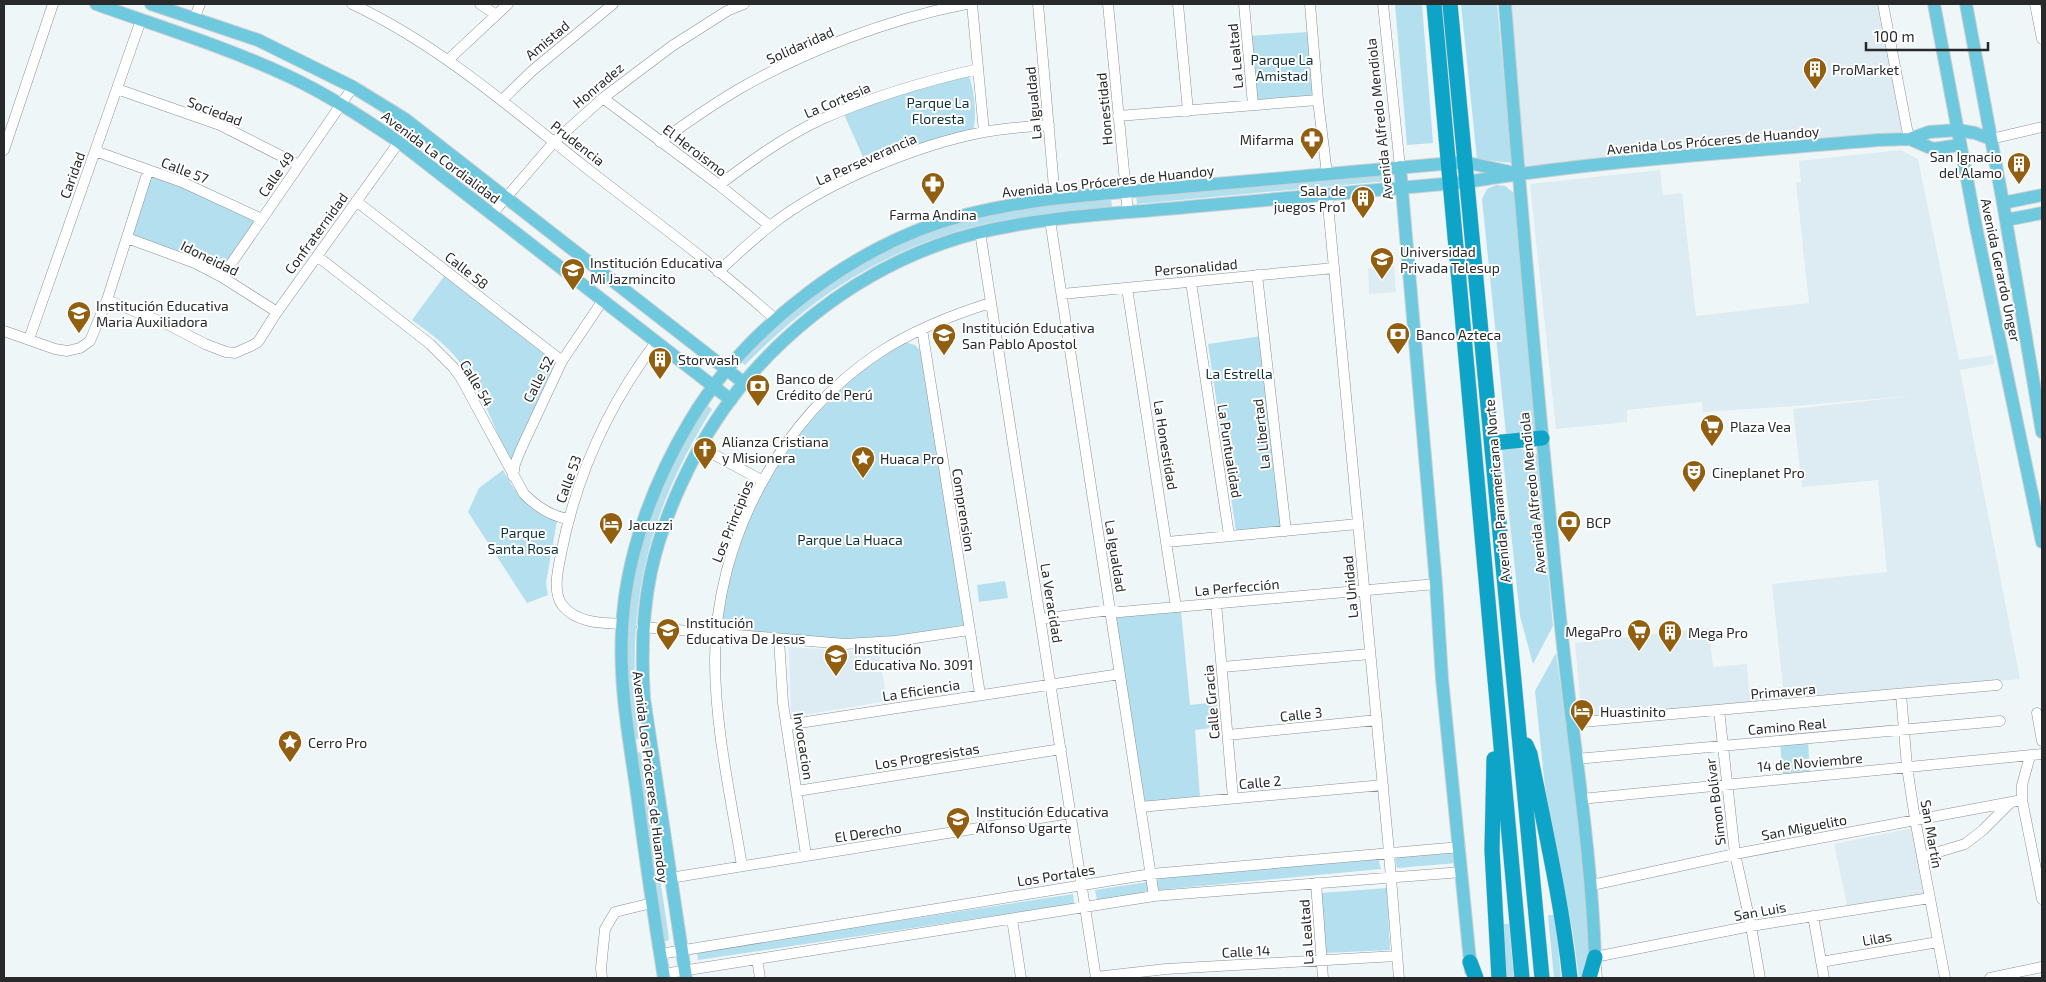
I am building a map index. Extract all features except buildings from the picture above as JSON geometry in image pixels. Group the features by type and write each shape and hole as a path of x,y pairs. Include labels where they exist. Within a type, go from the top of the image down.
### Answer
{"highway":[{"name":"Avenida Panamericana Norte","path":"1434,4 1522,978"},
{"name":"Avenida Panamericana Norte","path":"1450,4 1542,978"},
{"path":"1492,443 1542,438"},
{"path":"1498,720 1493,765 1492,850 1499,978"},
{"path":"1518,728 1530,754 1565,932 1570,978"},
{"path":"1589,978 1595,957"},
{"path":"1470,962 1476,978"}],"main road":[{"name":"Avenida La Cordialidad","path":"96,4 126,9 141,20 243,56 289,76 341,105 399,142 730,400"},
{"name":"Avenida La Cordialidad","path":"151,4 258,40 353,87 405,119 744,383"},
{"name":"Avenida Alfredo Mendiola","path":"1508,4 1518,174 1542,438 1571,723 1592,885 1595,957"},
{"name":"Avenida Gerardo Unger","path":"1934,4 1954,130 1960,145 2042,542"},
{"name":"Avenida Gerardo Unger","path":"1966,4 2003,203 2042,432"},
{"name":"Avenida Los Próceres de Huandoy","path":"686,974 649,744 642,671 642,627 649,580 661,533 676,492 716,419 772,351 845,292 892,265 918,253 980,232 1050,220 1450,184 1518,174 1878,140 1910,139 1929,132 1954,130 1975,133 1991,139"},
{"name":"Avenida Los Próceres de Huandoy","path":"1910,139 1933,148 1960,145"},
{"name":"Avenida Los Próceres de Huandoy","path":"663,976 622,688 622,624 626,588 640,531 657,484 676,444 703,400 761,332 797,301 839,272 883,247 928,227 962,216 1001,207 1125,192 1448,163 1464,162 1518,174"},
{"name":"Avenida Alfredo Mendiola","path":"1400,167 1436,584 1442,679 1472,978"},
{"path":"2003,203 2042,195"},
{"path":"2006,220 2042,213"},
{"path":"630,746 649,744"}],"street":[{"path":"4,150 53,4"},
{"path":"194,19 200,4"},
{"name":"Prudencia","path":"352,4 448,60 502,100 718,272 775,320"},
{"path":"480,4 495,14"},
{"path":"448,60 495,14 508,4"},
{"name":"Amistad","path":"502,100 532,70 613,4"},
{"name":"Honradez","path":"492,214 554,142 603,98 724,7 744,4"},
{"name":"Solidaridad","path":"660,142 738,90 791,63 835,44 880,28 916,16 966,4"},
{"path":"972,4 984,132"},
{"name":"La Igualdad","path":"1038,4 1055,199"},
{"name":"Honestidad","path":"1108,4 1128,213"},
{"path":"1178,4 1188,111"},
{"name":"La Lealtad","path":"1244,4 1253,105"},
{"path":"1310,4 1318,100 1327,174"},
{"name":"Avenida Alfredo Mendiola","path":"1383,4 1400,167"},
{"path":"1883,4 1910,139"},
{"path":"2035,4 2042,38"},
{"name":"Caridad","path":"29,339 141,20"},
{"name":"La Cortesia","path":"719,185 750,162 821,120 928,80 978,68"},
{"name":"Calle 49","path":"222,277 353,87"},
{"name":"Sociedad","path":"117,89 220,126 299,165"},
{"name":"El Heroismo","path":"603,98 719,185 770,226"},
{"path":"1118,116 1318,100"},
{"name":"La Perseverancia","path":"718,272 770,226 813,198 878,166 932,146 984,132 1049,124"},
{"path":"1991,139 2042,127"},
{"name":"Confraternidad","path":"107,300 169,325 205,344 226,352 235,353 258,342 277,312 399,142"},
{"name":"Calle 57","path":"95,151 213,195 262,219"},
{"path":"4,331 55,349 80,348 90,341 107,300 148,171"},
{"name":"La Unidad","path":"1327,194 1383,785 1399,978"},
{"name":"Calle 58","path":"356,201 562,361"},
{"name":"La Igualdad","path":"1050,220 1154,896"},
{"name":"La Veracidad","path":"980,232 1096,977"},
{"name":"Idoneidad","path":"127,238 194,263 222,277 277,312"},
{"name":"Calle 54","path":"317,256 430,344 453,367 461,378 524,494 536,506 549,514 568,519"},
{"name":"Personalidad","path":"1062,294 1334,268"},
{"name":"La Libertad","path":"1258,275 1286,531"},
{"name":"La Puntualidad","path":"1191,282 1229,535"},
{"name":"La Honestidad","path":"1127,288 1176,607"},
{"name":"Calle 52","path":"513,476 521,449 562,361 603,300"},
{"name":"Los Principios","path":"742,866 718,713 715,675 716,632 726,571 738,535 763,481 780,452 800,424 835,388 878,354 952,315 990,303"},
{"name":"Comprension","path":"922,330 980,694"},
{"name":"Calle 53","path":"622,624 579,618 562,605 557,588 568,519 587,464 613,408 630,379 656,342"},
{"path":"700,447 763,481"},
{"path":"1167,542 1358,524"},
{"name":"La Perfección","path":"1041,620 1110,610 1120,612 1436,584"},
{"name":"Calle Gracia","path":"1216,603 1233,798"},
{"path":"642,627 845,644 868,644 969,630"},
{"name":"Invocacion","path":"779,639 783,703 806,856"},
{"path":"1222,667 1370,654"},
{"name":"La Eficiencia","path":"786,725 1051,683 1120,674"},
{"name":"Primavera","path":"1571,723 1996,686"},
{"name":"San Martín","path":"1901,694 1907,767 1915,820 1945,978"},
{"name":"Simon Bolívar","path":"1719,710 1735,854 1760,978"},
{"path":"2036,713 2042,741"},
{"name":"Calle 3","path":"1228,735 1377,720"},
{"name":"Camino Real","path":"1576,759 2000,721"},
{"name":"Los Progresistas","path":"797,791 1061,749"},
{"name":"14 de Noviembre","path":"1581,799 2042,754"},
{"path":"1922,857 1965,844 1984,830 2016,801 2030,756"},
{"name":"Calle 2","path":"1140,807 1383,785"},
{"path":"2016,801 2042,899"},
{"name":"San Miguelito","path":"1592,885 1735,854 2016,801"},
{"name":"El Derecho","path":"670,878 1071,813"},
{"name":"Los Portales","path":"660,954 1151,874 1460,847"},
{"path":"663,976 686,974 757,959 1154,896 1462,872"},
{"name":"La Lealtad","path":"1316,883 1323,978"},
{"name":"San Luis","path":"1595,957 1751,926 1930,898"},
{"path":"602,978 606,929 614,912 652,903"},
{"path":"1813,916 1824,978"},
{"path":"1012,919 1021,978"},
{"name":"Lilas","path":"1821,962 1938,942"},
{"name":"Calle 14","path":"1096,977 1166,974 1322,960 1397,956"},
{"name":"Avenida Alfredo Mendiola","path":"1595,957 1597,978"},
{"path":"757,959 760,978"},
{"path":"1990,978 2042,967"}],"shaded area":[{"path":"1509,4 1879,4 1902,133 1522,170"},
{"path":"1901,150 1918,159 1959,360 1993,355 1994,364 1960,370 2020,679 1582,719 1575,643 1709,628 1713,667 1747,664 1749,691 1783,687 1772,584 1887,572 1878,480 1802,487 1793,409 1920,395 1703,412 1702,402 1627,410 1627,422 1556,429 1530,184 1660,170 1663,195 1682,193 1696,316 1809,303 1796,182 1801,182 1799,161"},
{"name":"Universidad Privada Telesup","path":"1394,266 1396,292 1369,294 1368,268"},
{"name":"Institución Educativa No. 3091","path":"789,647 879,653 887,701 791,717"},
{"path":"1913,828 1925,896 1848,909 1834,844"}],"green space":[{"path":"1395,4 1422,4 1433,143 1407,145"},
{"path":"1461,4 1497,4 1512,163 1477,159"},
{"name":"Parque La Amistad","path":"1308,32 1314,97 1255,102 1249,36"},
{"name":"Parque La Floresta","path":"968,75 975,104 975,121 972,132 867,166 843,112 864,103"},
{"path":"1387,173 1387,181 1137,204 1136,196"},
{"path":"151,176 180,185 255,220 219,274 132,236"},
{"path":"1496,185 1505,186 1514,193 1536,432 1506,434 1482,199 1487,189"},
{"path":"1111,198 1112,207 1001,220 965,229 902,252 873,266 820,300 794,320 745,365 738,359 762,336 856,264 938,227 1017,209"},
{"path":"445,275 558,362 510,463 487,410 467,372 448,349 412,320"},
{"name":"La Estrella","path":"1262,336 1281,527 1236,531 1208,344"},
{"name":"Parque La Huaca","path":"905,342 915,345 922,352 964,625 875,639 814,638 721,628 723,595 752,511 782,456 802,428 853,377 897,344"},
{"path":"705,404 712,409 689,449 670,489 655,528 645,567 638,607 635,648 635,692 639,739 629,740 625,629 636,561 666,473"},
{"path":"1518,448 1537,454 1553,626 1533,664 1520,616 1502,449"},
{"name":"Parque Santa Rosa","path":"503,470 519,495 531,507 557,521 546,583 548,595 527,603 468,512 479,488"},
{"path":"1005,581 1008,598 979,602 977,585"},
{"path":"1181,611 1190,705 1217,702 1219,727 1195,730 1200,797 1145,802 1114,617"},
{"path":"1556,653 1579,819 1590,939 1588,978 1579,978 1573,934 1547,806 1535,691"},
{"path":"1808,741 1810,774 1783,776 1780,743"},
{"path":"635,751 641,753 668,941 664,941"},
{"path":"1456,852 1457,863 1397,868 1395,859 1397,857"},
{"path":"1378,858 1381,869 1159,890 1156,888 1154,880 1157,878"},
{"path":"1147,882 1150,893 1097,900 1095,890"},
{"path":"1387,888 1390,950 1325,953 1320,893"},
{"path":"1073,894 1074,904 698,960 697,953 700,951"},
{"path":"1548,915 1555,915 1561,978 1554,978"},
{"path":"1503,924 1509,924 1514,978 1506,978"}],"place":[{"name":"ProMarket","path":"1815,90"},
{"name":"Mifarma","path":"1312,160"},
{"name":"San Ignacio del Alamo","path":"2019,185"},
{"name":"Farma Andina","path":"933,205"},
{"name":"Sala de juegos Pro1","path":"1363,219"},
{"name":"Universidad Privada Telesup","path":"1382,280"},
{"name":"Institución Educativa Mi Jazmincito","path":"573,291"},
{"name":"Institución Educativa Maria Auxiliadora","path":"79,334"},
{"name":"Banco Azteca","path":"1398,355"},
{"name":"Institución Educativa San Pablo Apostol","path":"944,356"},
{"name":"Storwash","path":"660,380"},
{"name":"Banco de Crédito de Perú","path":"758,407"},
{"name":"Plaza Vea","path":"1712,447"},
{"name":"Alianza Cristiana y Misionera","path":"705,470"},
{"name":"Huaca Pro","path":"863,479"},
{"name":"Cineplanet Pro","path":"1694,493"},
{"name":"BCP","path":"1569,543"},
{"name":"Jacuzzi","path":"611,545"},
{"name":"Institución Educativa De Jesus","path":"668,651"},
{"name":"MegaPro","path":"1639,652"},
{"name":"Mega Pro","path":"1670,653"},
{"name":"Institución Educativa No. 3091","path":"836,677"},
{"name":"Huastinito","path":"1582,732"},
{"name":"Cerro Pro","path":"290,763"},
{"name":"Institución Educativa Alfonso Ugarte","path":"958,840"}]}
